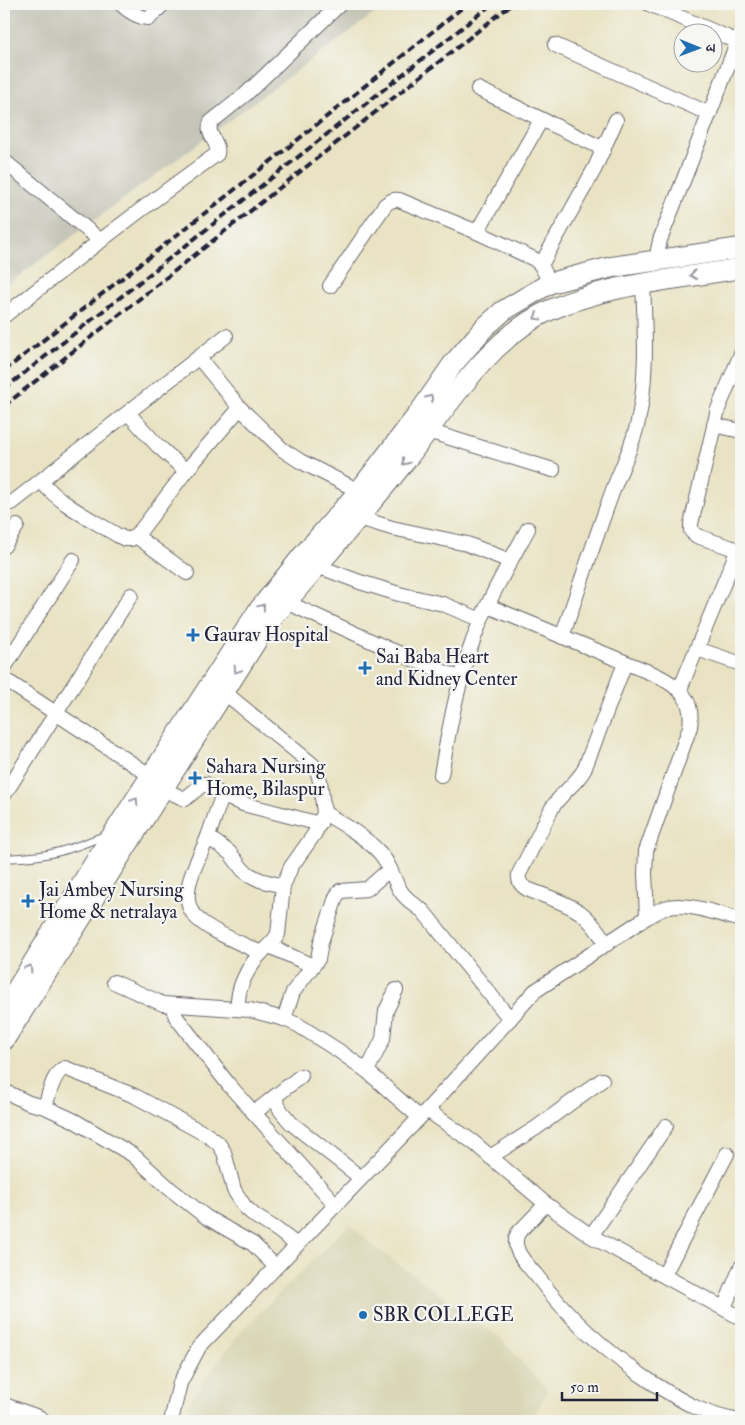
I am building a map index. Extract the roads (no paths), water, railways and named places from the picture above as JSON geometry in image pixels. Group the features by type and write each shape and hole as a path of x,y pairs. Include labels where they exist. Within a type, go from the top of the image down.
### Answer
{"main road":[{"path":"4,1040 258,611 304,554 359,491 473,340 503,312 526,296 550,283 612,268 741,248"},
{"path":"169,764 224,692 260,635 359,518 488,357 530,321 549,310 591,295 643,282 741,268"},
{"path":"4,1010 116,831 157,782"},
{"path":"4,1409 38,1421"}],"street":[{"path":"121,4 143,18 149,18 163,4"},
{"path":"4,316 163,192 217,154 217,146 210,133 209,127 211,122 260,81 340,4"},
{"path":"652,4 740,39 660,240 658,261"},
{"path":"555,45 710,114"},
{"path":"478,90 604,149"},
{"path":"477,232 541,120"},
{"path":"541,265 595,168 616,120"},
{"path":"4,161 101,241"},
{"path":"330,286 390,201 399,200 477,232 534,260 541,265 550,283"},
{"path":"562,637 637,425 644,368 643,282"},
{"path":"12,503 226,336"},
{"path":"680,689 740,550 697,536 691,531 691,524 718,409 741,355"},
{"path":"200,358 240,408 284,450 300,461 359,491"},
{"path":"41,481 61,501 117,536 131,539 136,536 186,471 240,408"},
{"path":"128,413 157,445 186,471"},
{"path":"714,425 741,431"},
{"path":"428,431 553,470"},
{"path":"359,518 392,528 467,544 510,561"},
{"path":"4,546 17,526"},
{"path":"441,775 461,678 481,620 528,528"},
{"path":"136,536 187,573"},
{"path":"4,668 73,560"},
{"path":"317,566 398,594 443,604 481,620"},
{"path":"4,795 131,595"},
{"path":"286,602 391,650 461,678"},
{"path":"488,606 671,683 680,689 690,708 692,716 690,727 646,851 647,917"},
{"path":"697,649 741,664"},
{"path":"607,944 590,921 581,913 570,906 526,889 518,880 519,874 552,808 561,794 580,777 584,770 625,663"},
{"path":"4,679 157,782 186,799 203,784 206,784 223,796 272,812 322,819 365,839 379,852 406,898 423,911 510,1019"},
{"path":"224,692 313,765 320,780 322,819 291,867 284,886 278,934 275,941 265,950 239,988 237,998 238,1009"},
{"path":"223,796 189,882 190,907 194,915 207,926 265,950 313,966"},
{"path":"208,837 230,853 243,870 250,875 260,880 284,886"},
{"path":"284,1019 293,992 320,954 321,942 336,897 340,892 367,889 390,869"},
{"path":"171,1421 180,1383 199,1347 423,1114 535,992 647,917 666,908 681,906 700,909 741,920"},
{"path":"114,982 154,1001 172,1005 250,1010 284,1019 298,1025 333,1047 423,1114 473,1142 546,1204 591,1236 741,1318"},
{"path":"367,1072 383,1039 386,1012 396,990"},
{"path":"172,1005 176,1017 186,1032 229,1085 336,1205"},
{"path":"45,1107 56,1076 60,1070 65,1068 135,1096 218,1143 224,1152 234,1190 245,1207 297,1245"},
{"path":"254,1113 301,1076"},
{"path":"490,1157 536,1128 602,1080"},
{"path":"4,1091 73,1120 133,1155 206,1217 254,1244 276,1267"},
{"path":"274,1097 281,1111 291,1123 362,1178"},
{"path":"591,1236 666,1126"},
{"path":"664,1275 727,1154"},
{"path":"546,1204 518,1233 515,1238 515,1245 550,1295 604,1349 632,1369 692,1407 725,1419 740,1421"},
{"path":"724,1308 741,1267"}],"lane":[{"path":"12,858 36,858 54,854 116,831"}],"railway":[{"path":"4,371 467,4"},
{"path":"4,389 492,4"},
{"path":"4,406 512,4"}],"place":[{"name":"Gaurav Hospital","path":"193,635"},
{"name":"Sai Baba Heart and Kidney Center","path":"365,668"},
{"name":"Sahara Nursing Home, Bilaspur","path":"195,778"},
{"name":"Jai Ambey Nursing Home & netralaya","path":"28,901"},
{"name":"SBR COLLEGE","path":"363,1315"}]}
